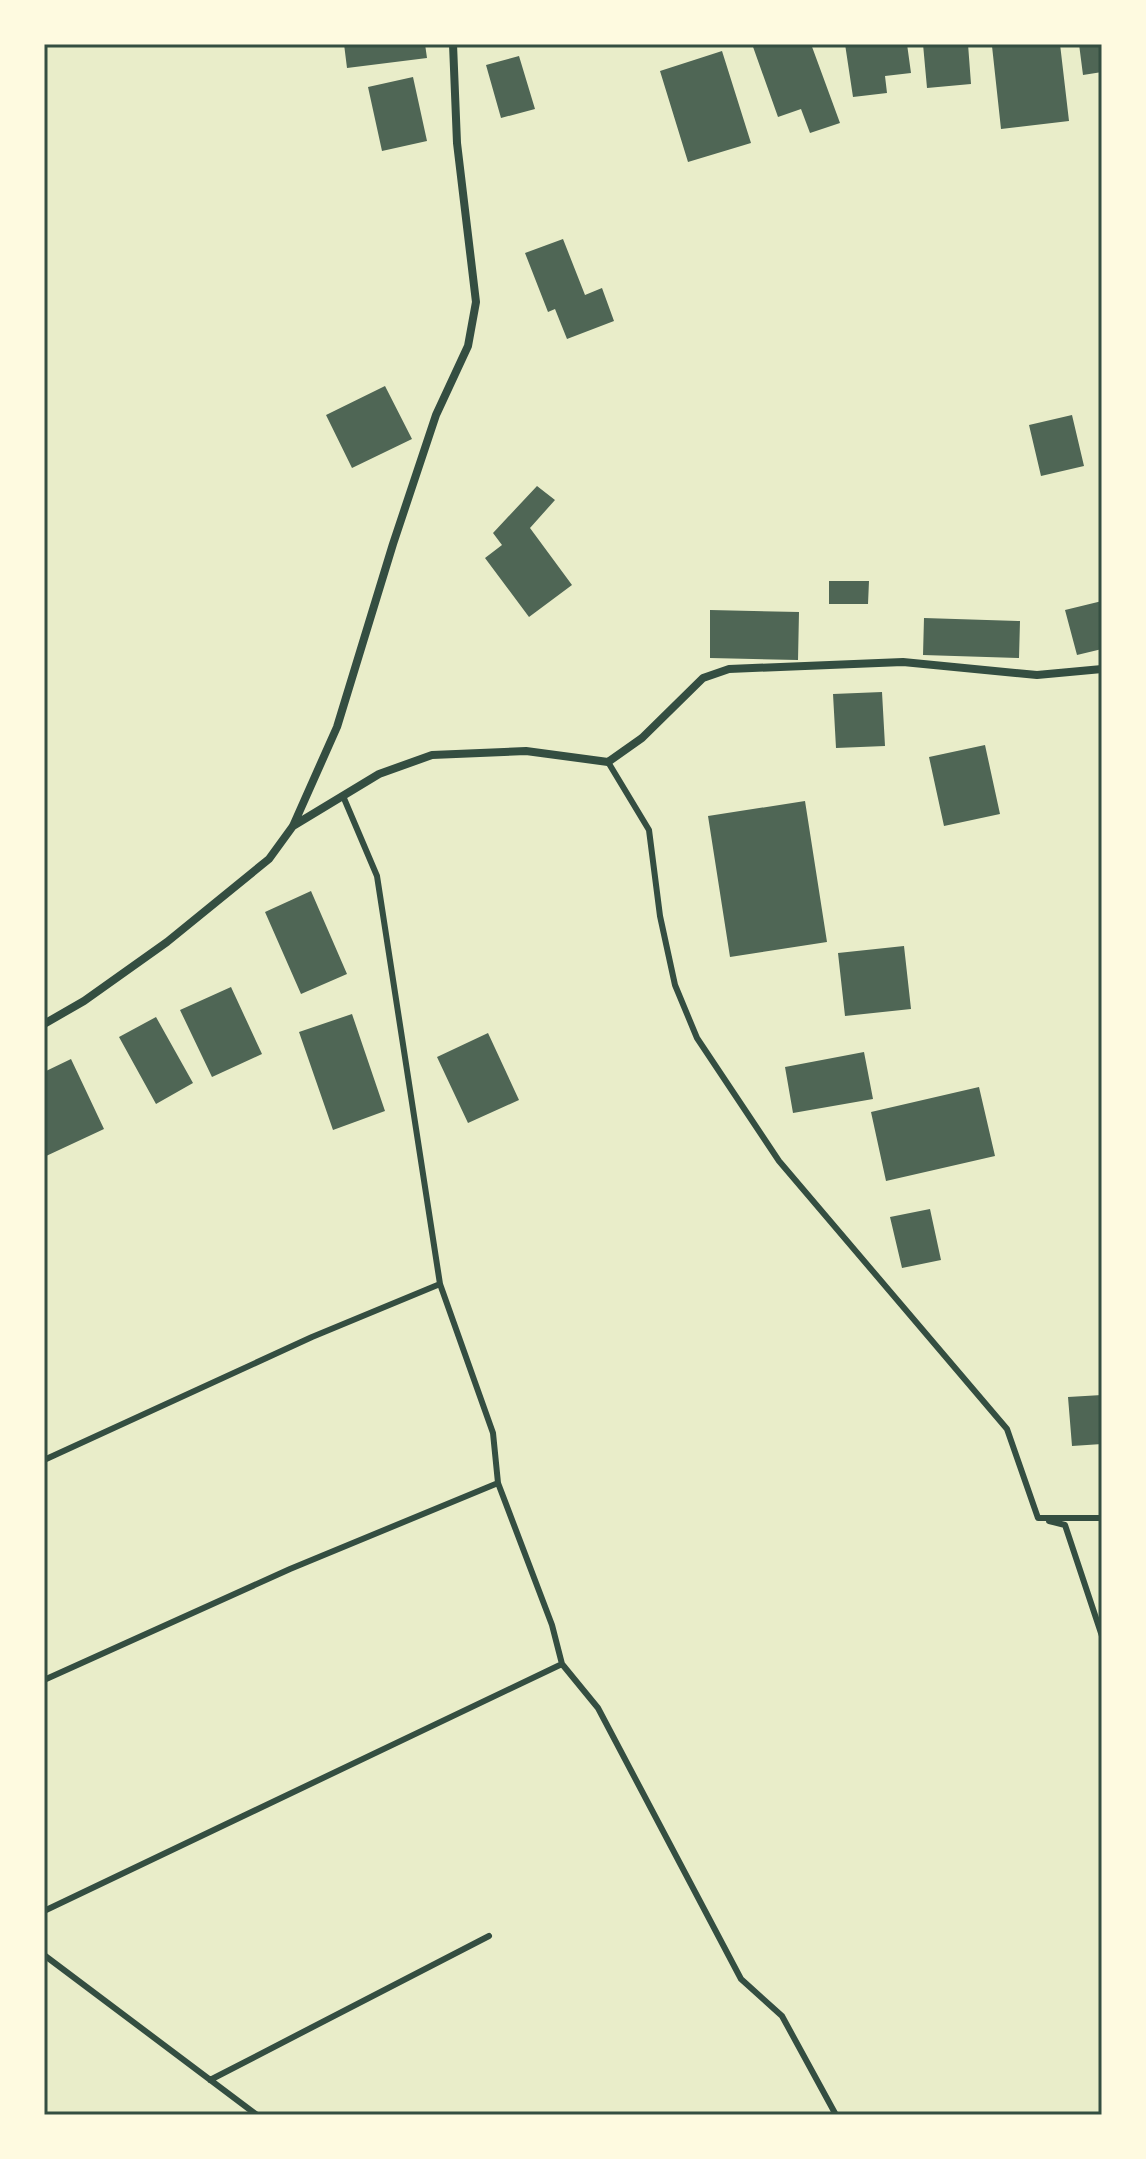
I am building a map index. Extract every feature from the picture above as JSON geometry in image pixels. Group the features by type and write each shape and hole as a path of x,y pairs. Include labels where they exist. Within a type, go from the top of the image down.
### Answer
{"street":[{"path":"44,1024 84,1001 167,942 269,859 293,826 337,727 431,429 468,346 476,302 457,143 453,44"},
{"path":"293,826 379,774 432,755 526,751 608,762 642,738 703,678 729,669 903,662 1037,675 1102,669"}],"lane":[{"path":"608,762 649,830 660,916 675,985 697,1038 779,1161 1007,1429 1038,1518"},
{"path":"343,796 377,876 440,1284 493,1433 498,1483 552,1625 562,1664 598,1708 741,1979 782,2016 836,2115"},
{"path":"44,1460 312,1337 440,1284"},
{"path":"44,1680 290,1569 498,1483"},
{"path":"1038,1518 1102,1518"},
{"path":"1038,1518 1065,1525 1102,1636"},
{"path":"44,1911 562,1664"},
{"path":"210,2080 489,1936"},
{"path":"44,1955 257,2115"}],"building":[{"path":"344,44 425,44 427,58 347,68"},
{"path":"752,44 811,44 840,123 810,133 801,109 778,117"},
{"path":"845,44 907,44 911,73 885,76 887,93 853,97"},
{"path":"923,44 968,44 971,84 927,88"},
{"path":"1060,44 1069,121 1001,129 992,46"},
{"path":"1079,44 1102,44 1102,72 1083,75"},
{"path":"722,51 751,143 688,162 660,71"},
{"path":"519,56 535,109 501,118 486,65"},
{"path":"413,77 427,141 382,151 368,87"},
{"path":"563,239 585,295 602,288 614,321 567,339 555,309 548,312 525,253"},
{"path":"385,386 412,439 352,468 326,415"},
{"path":"1072,415 1084,466 1041,476 1029,425"},
{"path":"537,486 555,500 530,528 572,585 529,617 485,558 502,545 493,533"},
{"path":"829,581 869,581 868,604 829,604"},
{"path":"1102,601 1102,649 1077,655 1065,610"},
{"path":"710,610 799,612 798,660 710,658"},
{"path":"924,618 1020,621 1019,658 923,655"},
{"path":"882,692 885,746 836,748 833,694"},
{"path":"985,745 1000,814 944,826 929,757"},
{"path":"805,801 827,942 730,957 708,816"},
{"path":"311,891 347,974 301,994 265,912"},
{"path":"904,946 911,1009 845,1016 838,953"},
{"path":"231,987 262,1054 212,1077 180,1010"},
{"path":"352,1014 385,1111 333,1130 299,1032"},
{"path":"156,1017 193,1083 156,1104 119,1037"},
{"path":"488,1033 519,1100 468,1123 437,1057"},
{"path":"864,1052 873,1099 793,1113 785,1067"},
{"path":"71,1059 104,1129 44,1157 44,1072"},
{"path":"979,1087 995,1156 886,1181 871,1112"},
{"path":"930,1209 941,1260 902,1268 890,1217"},
{"path":"1102,1395 1102,1444 1072,1446 1068,1397"}]}
